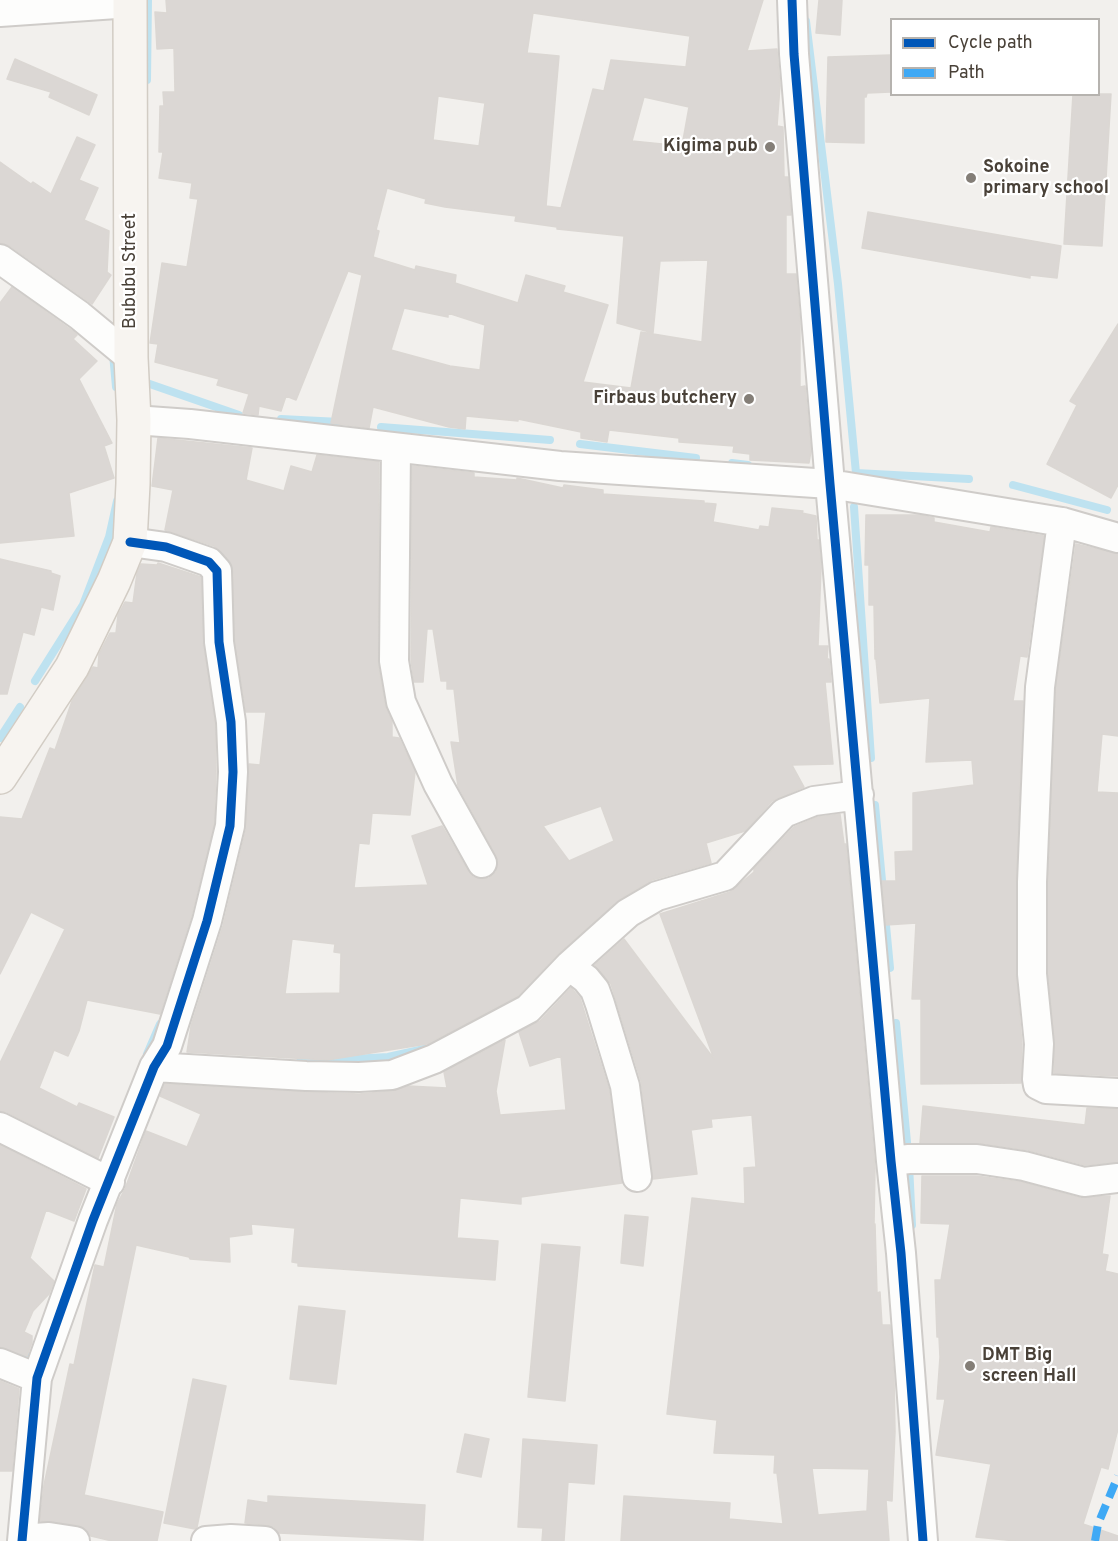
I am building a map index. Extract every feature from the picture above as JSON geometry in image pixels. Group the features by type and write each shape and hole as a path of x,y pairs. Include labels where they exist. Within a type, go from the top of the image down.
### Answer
{"street":[{"path":"792,0 794,54 830,484 901,1253 923,1541"},
{"path":"0,12 130,1"},
{"name":"Bububu Street","path":"0,777 72,667 114,581 130,542 134,484 134,420 131,358 130,1"},
{"path":"0,259 79,315 131,358"},
{"path":"134,420 190,424 560,466 830,484 1062,522 1118,538"},
{"path":"396,448 394,662 401,702 438,784 482,862"},
{"path":"1062,522 1040,698 1032,882 1032,974 1039,1044 1036,1079 1038,1085 1046,1089 1118,1093"},
{"path":"22,1541 37,1378 93,1220 154,1067 167,1046 207,921 230,826 233,772 231,722 219,642 217,571 209,562 166,547 130,542"},
{"path":"154,1067 359,1077 392,1074 434,1059 528,1009 569,966 628,913 657,897 724,876 784,813 814,801 859,795"},
{"path":"569,966 586,979 595,990 600,1004 625,1086 637,1177"},
{"path":"0,1126 110,1182"},
{"path":"891,1161 977,1159 1024,1166 1084,1182 1118,1178"},
{"path":"0,1363 37,1378"},
{"path":"29,1541 34,1538 49,1537 75,1541"},
{"path":"206,1541 231,1539 265,1541"}],"building":[{"path":"166,0 763,0 747,51 777,49 780,86 777,126 783,127 784,177 788,177 791,215 786,215 786,274 796,274 800,324 800,387 805,386 811,451 809,463 750,460 750,454 733,452 734,446 679,442 679,438 609,430 607,442 581,438 581,432 518,419 518,421 466,416 465,429 373,407 369,428 331,423 362,275 348,271 296,400 286,396 281,411 259,406 258,415 243,413 249,394 217,385 219,379 155,362 158,344 150,343 162,263 187,267 198,199 190,198 192,183 159,178 163,152 159,152 160,106 164,106 163,92 175,92 174,48 157,49 155,12 167,13","holes":["533,13 690,36 686,67 611,60 604,91 593,89 561,208 546,206 559,56 527,53","438,96 485,103 479,146 433,140","644,97 689,107 682,146 632,141","387,188 426,199 425,203 516,216 515,221 557,227 557,229 624,236 617,323 653,333 660,261 708,260 702,342 641,332 631,388 583,382 608,305 563,292 565,286 526,275 518,303 455,283 456,275 416,266 415,270 373,257 379,231 376,230","404,308 448,317 448,313 485,325 480,370 450,366 391,350"]},
{"path":"819,0 842,0 840,35 816,33"},
{"path":"890,55 890,92 867,93 864,97 864,143 826,142 828,57"},
{"path":"15,59 97,95 89,115 49,97 51,92 7,79"},
{"path":"1111,94 1102,246 1064,244 1073,96"},
{"path":"77,137 95,145 79,180 98,188 84,220 109,231 107,272 111,275 92,304 10,246 0,243 0,162 31,184 33,182 51,194"},
{"path":"868,212 1061,246 1057,278 1030,275 1030,278 862,248"},
{"path":"12,287 74,332 77,335 73,339 97,361 79,379 112,443 104,446 114,478 69,493 74,536 0,543 0,303"},
{"path":"1118,324 1118,485 1111,498 1047,464 1077,405 1070,401"},
{"path":"158,438 252,448 246,480 284,491 291,466 312,472 317,455 379,462 378,664 385,705 392,722 392,737 399,738 415,772 410,815 372,813 369,844 359,843 354,888 428,885 412,836 442,826 473,877 489,878 496,872 498,864 496,855 458,786 451,742 460,743 454,689 447,689 447,681 441,681 433,629 427,629 423,682 414,682 411,660 412,466 474,473 474,477 517,480 517,478 563,488 564,485 603,490 603,494 704,501 704,503 716,504 713,522 759,530 760,526 769,527 772,508 803,511 802,513 816,516 821,568 818,646 828,646 827,659 829,659 831,682 825,682 833,764 792,765 804,787 772,801 745,831 706,843 711,863 652,880 620,899 558,954 518,996 427,1044 327,1060 187,1052 191,1026 223,926 246,830 249,764 260,765 266,712 246,712 235,641 233,571 230,561 214,546 165,530 173,490 152,486","holes":["601,806 614,841 569,861 543,826","292,939 335,944 334,952 341,953 340,993 285,994"]},
{"path":"866,515 920,515 934,518 934,522 990,532 991,527 1044,536 1027,657 1020,656 1013,701 1023,701 1016,882 1016,974 1022,1044 1021,1083 921,1084 921,999 912,999 916,923 886,925 882,881 896,881 895,852 913,851 913,793 974,785 972,760 926,762 930,698 880,703 875,659 874,605 869,605 869,565 865,565"},
{"path":"1076,544 1118,554 1118,736 1102,734 1097,792 1118,793 1118,1076 1054,1073 1055,1043 1048,973 1048,882 1056,688"},
{"path":"0,559 51,571 60,576 53,610 41,607 34,635 23,632 7,694 0,694"},
{"path":"158,563 201,577 203,644 215,724 214,824 191,917 160,1014 87,1000 79,1031 68,1056 54,1050 39,1088 77,1107 79,1103 114,1117 98,1158 7,1112 0,1111 0,1063 65,929 31,912 0,974 0,817 22,819 50,748 55,750 72,701 93,667 98,668 99,654 110,633 116,633 118,615 125,602 133,603 137,573 141,564 157,565"},
{"path":"840,814 844,844 846,844 875,1168 874,1224 877,1293 880,1292 882,1325 890,1325 894,1378 895,1432 892,1501 886,1500 889,1541 621,1541 624,1496 730,1503 729,1519 783,1524 777,1473 774,1473 775,1455 714,1453 717,1420 667,1414 692,1198 745,1204 744,1168 756,1167 752,1115 711,1119 712,1127 691,1130 697,1174 653,1179 641,1081 611,984 595,965 624,939 714,1059 660,914 730,892 754,872 754,869 794,827 818,817","holes":["812,1468 869,1469 867,1511 818,1515"]},
{"path":"571,988 580,998 609,1090 622,1183 521,1197 521,1204 460,1198 457,1238 498,1241 495,1280 298,1266 298,1263 292,1262 295,1228 251,1224 252,1234 229,1237 230,1262 190,1259 136,1245 84,1495 163,1512 157,1541 112,1541 91,1536 86,1529 78,1525 40,1521 44,1485 70,1364 74,1365 95,1265 104,1267 117,1204 125,1189 146,1131 187,1147 201,1114 160,1096 165,1084 359,1094 393,1091 408,1086 447,1088 444,1072 505,1040 496,1091 500,1115 566,1110 561,1056 530,1066 519,1032 540,1021"},
{"path":"923,1106 1085,1125 1087,1108 1118,1109 1118,1162 1085,1165 1028,1150 979,1143 920,1143"},
{"path":"0,1145 86,1189 74,1221 46,1210 30,1258 54,1281 49,1294 33,1311 24,1332 32,1336 27,1356 0,1347"},
{"path":"922,1176 976,1176 1021,1182 1080,1198 1110,1196 1102,1254 1108,1255 1105,1271 1118,1274 1118,1429 1108,1469 1101,1467 1083,1524 1118,1536 1118,1541 1016,1541 976,1537 991,1464 936,1455 945,1399 937,1399 940,1357 935,1280 941,1280 950,1224 921,1223"},
{"path":"625,1215 648,1217 643,1266 621,1263"},
{"path":"542,1244 580,1247 565,1401 528,1397"},
{"path":"299,1306 345,1311 336,1384 290,1379"},
{"path":"193,1379 226,1386 195,1529 164,1523"},
{"path":"0,1381 19,1389 12,1471 0,1471"},
{"path":"465,1434 489,1439 481,1477 457,1472"},
{"path":"523,1439 597,1445 594,1484 568,1482 564,1541 542,1541 543,1528 518,1527"},
{"path":"268,1496 425,1505 423,1540 279,1533 274,1527 245,1523 248,1500 268,1503"}],"waterway":[{"path":"147,80 148,0"},
{"path":"806,21 838,284 856,473 969,479"},
{"path":"113,354 116,387"},
{"path":"144,379 144,382 239,415"},
{"path":"281,419 340,422"},
{"path":"381,427 550,440"},
{"path":"580,444 696,458"},
{"path":"732,463 748,465"},
{"path":"1013,485 1107,510"},
{"path":"35,681 83,605 109,537 117,501"},
{"path":"854,507 871,758"},
{"path":"0,738 20,707"},
{"path":"875,805 883,891"},
{"path":"885,915 890,968"},
{"path":"490,1014 536,981"},
{"path":"896,1023 908,1153"},
{"path":"147,1054 160,1024"},
{"path":"300,1062 388,1057 424,1049"},
{"path":"909,1165 912,1225"},
{"path":"0,1346 35,1360 36,1358"}],"marked path":[{"path":"1095,1541 1098,1524 1118,1476"}],"cycle path":[{"path":"792,0 794,54 830,484 901,1253 923,1541"},
{"path":"22,1541 37,1378 93,1220 154,1067 167,1046 207,921 230,826 233,772 231,722 219,642 217,571 209,562 166,547 130,542"}],"place":[{"name":"Kigima pub","path":"770,147"},
{"name":"Sokoine primary school","path":"971,178"},
{"name":"Firbaus butchery","path":"749,399"},
{"name":"DMT Big screen Hall","path":"970,1366"}]}
